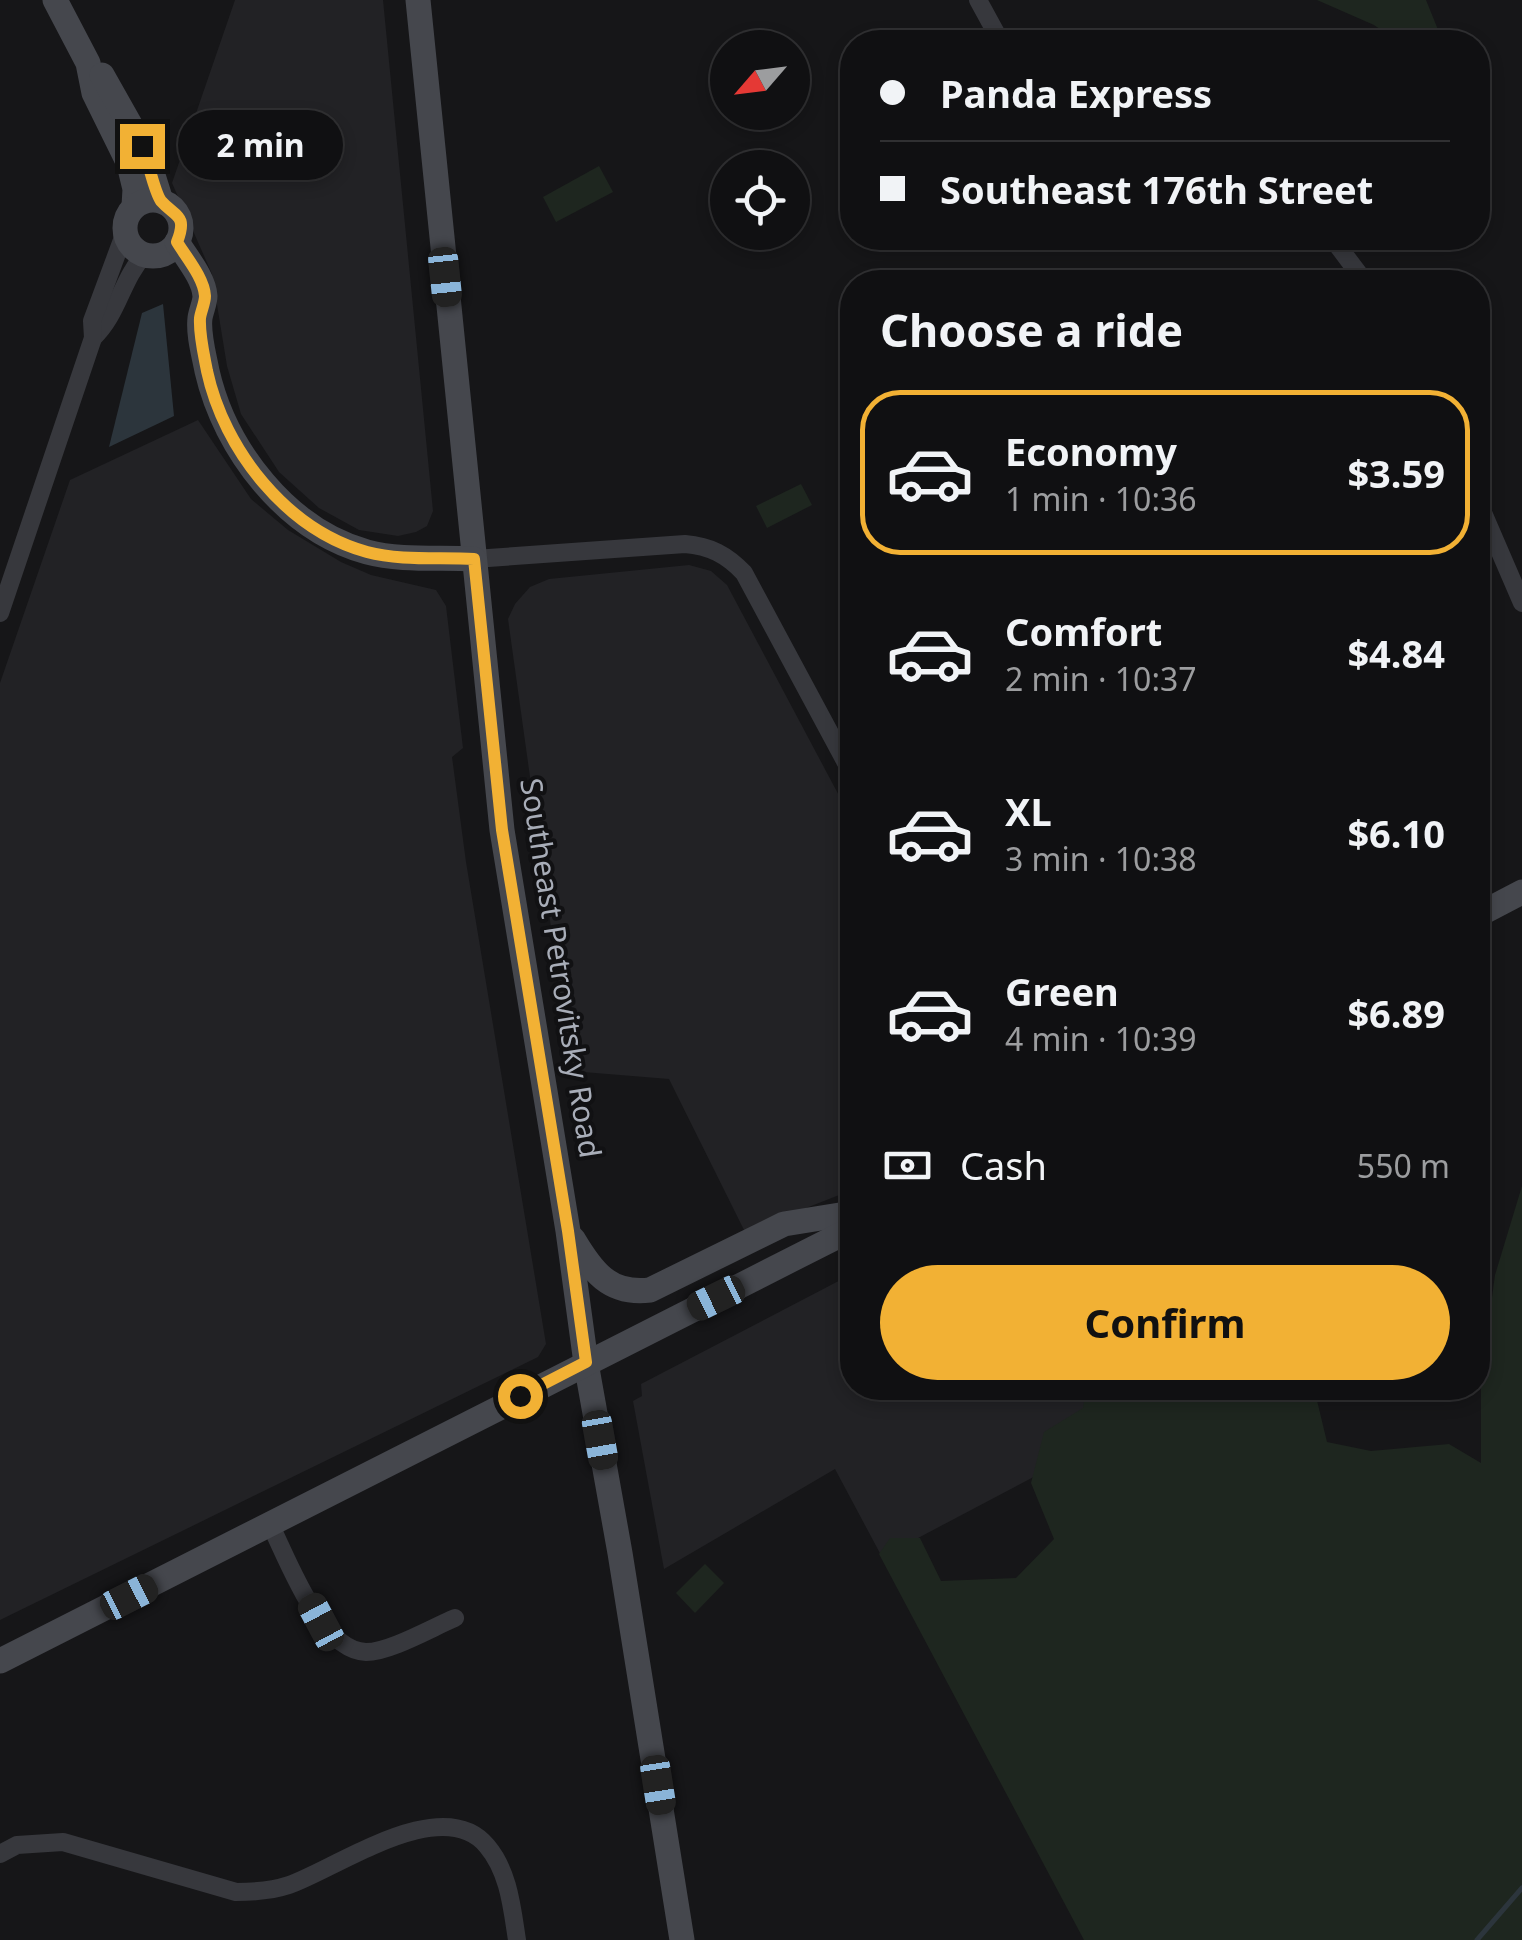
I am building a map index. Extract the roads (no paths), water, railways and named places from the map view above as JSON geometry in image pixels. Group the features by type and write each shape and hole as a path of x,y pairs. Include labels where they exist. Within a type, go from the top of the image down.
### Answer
{"main road":[{"path":"55,0 88,63 94,93 129,164 135,188 134,206"},
{"name":"Southeast Petrovitsky Road","path":"418,0 502,830 682,1940"},
{"path":"88,63 107,80 142,146 161,200 179,217 181,226 161,250"},
{"path":"161,200 134,206 128,214 125,232 134,248 161,250 201,283 205,297 200,320 212,393 230,434 252,469 292,511 323,532 368,552 474,559"},
{"path":"1490,908 1522,892"},
{"path":"568,1231 601,1280 635,1292 650,1290 784,1224 840,1216"},
{"path":"0,1661 840,1235"}],"street":[{"path":"978,0 994,30"},
{"path":"0,613 93,338 92,321 125,232"},
{"path":"93,338 109,322 130,273 161,250"},
{"path":"1490,529 1522,603"},
{"path":"474,559 685,544 722,554 744,573 840,752"},
{"path":"270,1524 321,1622 348,1648 380,1650 455,1618"},
{"path":"0,1854 18,1844 63,1842 236,1892 258,1892 288,1886 404,1833 444,1826 484,1841 503,1874 518,1940"}],"waterway":[{"path":"1477,1940 1522,1888"}]}
